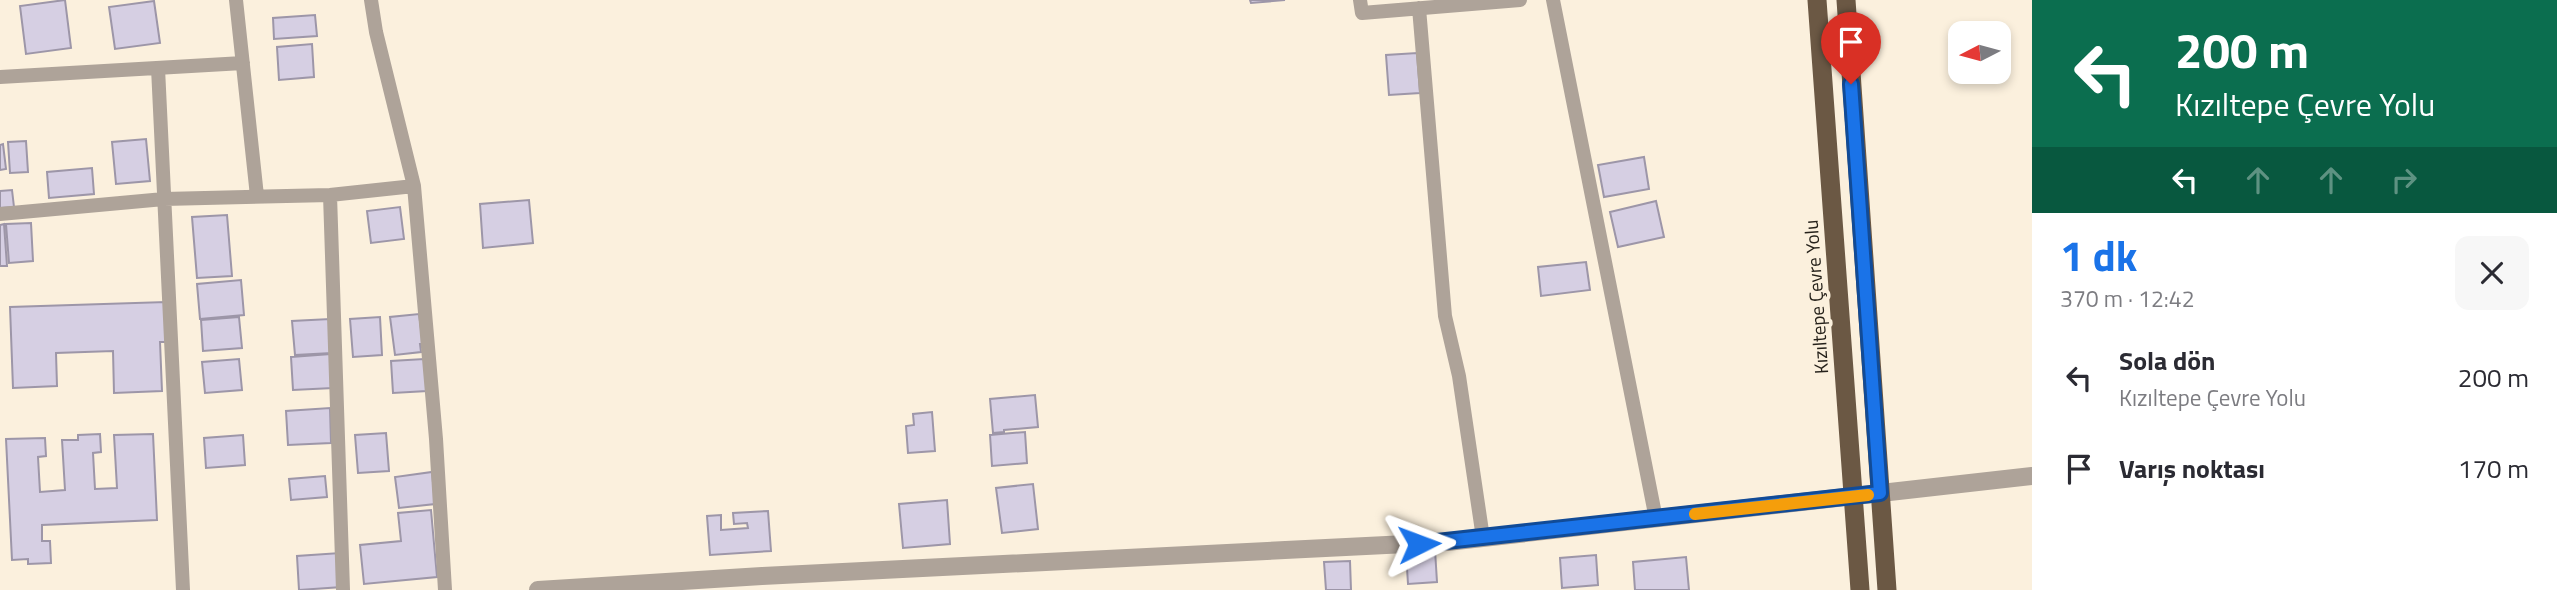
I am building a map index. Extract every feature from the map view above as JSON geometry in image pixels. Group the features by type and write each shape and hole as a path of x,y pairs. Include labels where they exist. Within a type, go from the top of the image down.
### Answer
{"highway":[{"name":"Kızıltepe Çevre Yolu","path":"1817,0 1860,590"},
{"path":"1846,0 1887,590"}],"street":[{"path":"236,0 257,196"},
{"path":"371,0 376,32 414,186 436,439 444,590"},
{"path":"1360,0 1362,13 1520,0"},
{"path":"1553,0 1656,519"},
{"path":"1419,8 1445,316 1459,376 1483,538"},
{"path":"0,77 243,63"},
{"path":"158,68 183,590"},
{"path":"0,214 164,200 330,195 414,186"},
{"path":"330,195 343,590"},
{"path":"538,590 762,583 1447,542 2032,476"}],"building":[{"path":"65,0 71,48 26,54 20,6"},
{"path":"1250,0 1285,0 1251,3"},
{"path":"154,1 160,43 115,49 109,7"},
{"path":"315,15 317,36 274,39 273,18"},
{"path":"312,44 314,77 279,80 277,47"},
{"path":"1417,53 1420,93 1389,95 1386,55"},
{"path":"146,139 150,181 116,184 112,142"},
{"path":"26,141 28,172 10,173 8,142"},
{"path":"3,144 6,169 0,170 0,145"},
{"path":"1644,157 1649,189 1604,197 1598,165"},
{"path":"92,168 94,194 49,198 47,172"},
{"path":"12,190 14,207 0,208 0,191"},
{"path":"529,200 533,243 483,248 480,204"},
{"path":"1656,201 1664,237 1618,247 1610,212"},
{"path":"400,207 404,239 371,243 367,211"},
{"path":"227,215 232,276 197,278 192,217"},
{"path":"31,223 33,261 9,263 6,224"},
{"path":"4,224 7,266 0,266 0,225"},
{"path":"1586,262 1590,290 1541,296 1538,267"},
{"path":"241,280 244,315 200,319 197,284"},
{"path":"166,302 167,342 160,342 162,391 114,393 113,351 56,353 57,386 13,388 10,307"},
{"path":"419,314 423,344 420,344 421,352 395,355 390,317"},
{"path":"239,317 242,348 203,351 201,320"},
{"path":"380,317 382,355 353,357 350,319"},
{"path":"330,319 332,353 295,355 292,321"},
{"path":"331,354 333,388 293,390 291,357"},
{"path":"239,359 242,390 205,393 202,362"},
{"path":"424,359 427,391 393,393 391,361"},
{"path":"1035,395 1038,427 993,433 990,399"},
{"path":"330,408 331,443 288,445 286,411"},
{"path":"932,412 935,451 908,453 906,426 914,425 913,414"},
{"path":"1025,432 1027,463 992,466 990,435"},
{"path":"386,433 389,471 358,473 355,435"},
{"path":"100,434 101,452 93,453 95,489 117,488 114,435 153,434 157,520 42,525 42,541 50,541 51,563 28,564 28,559 12,560 6,439 45,438 46,456 38,457 40,492 65,490 62,440 78,440 78,435"},
{"path":"243,435 245,465 206,468 204,438"},
{"path":"432,472 435,504 399,508 395,477"},
{"path":"325,476 327,497 291,500 289,479"},
{"path":"1033,484 1038,529 1002,533 996,488"},
{"path":"947,500 950,544 903,548 899,504"},
{"path":"431,510 437,577 364,584 360,545 401,541 398,513"},
{"path":"768,511 771,551 710,555 707,516 721,515 721,530 748,528 747,523 734,524 733,513"},
{"path":"1435,550 1437,582 1408,584 1406,552"},
{"path":"340,553 342,587 299,590 297,556"},
{"path":"1596,555 1598,585 1562,588 1560,558"},
{"path":"1686,557 1689,590 1635,590 1633,562"},
{"path":"1350,561 1351,590 1326,590 1324,562"}],"slow traffic":[{"path":"1695,514 1868,495"}],"route":[{"path":"1419,544 1880,493 1851,84"}]}
